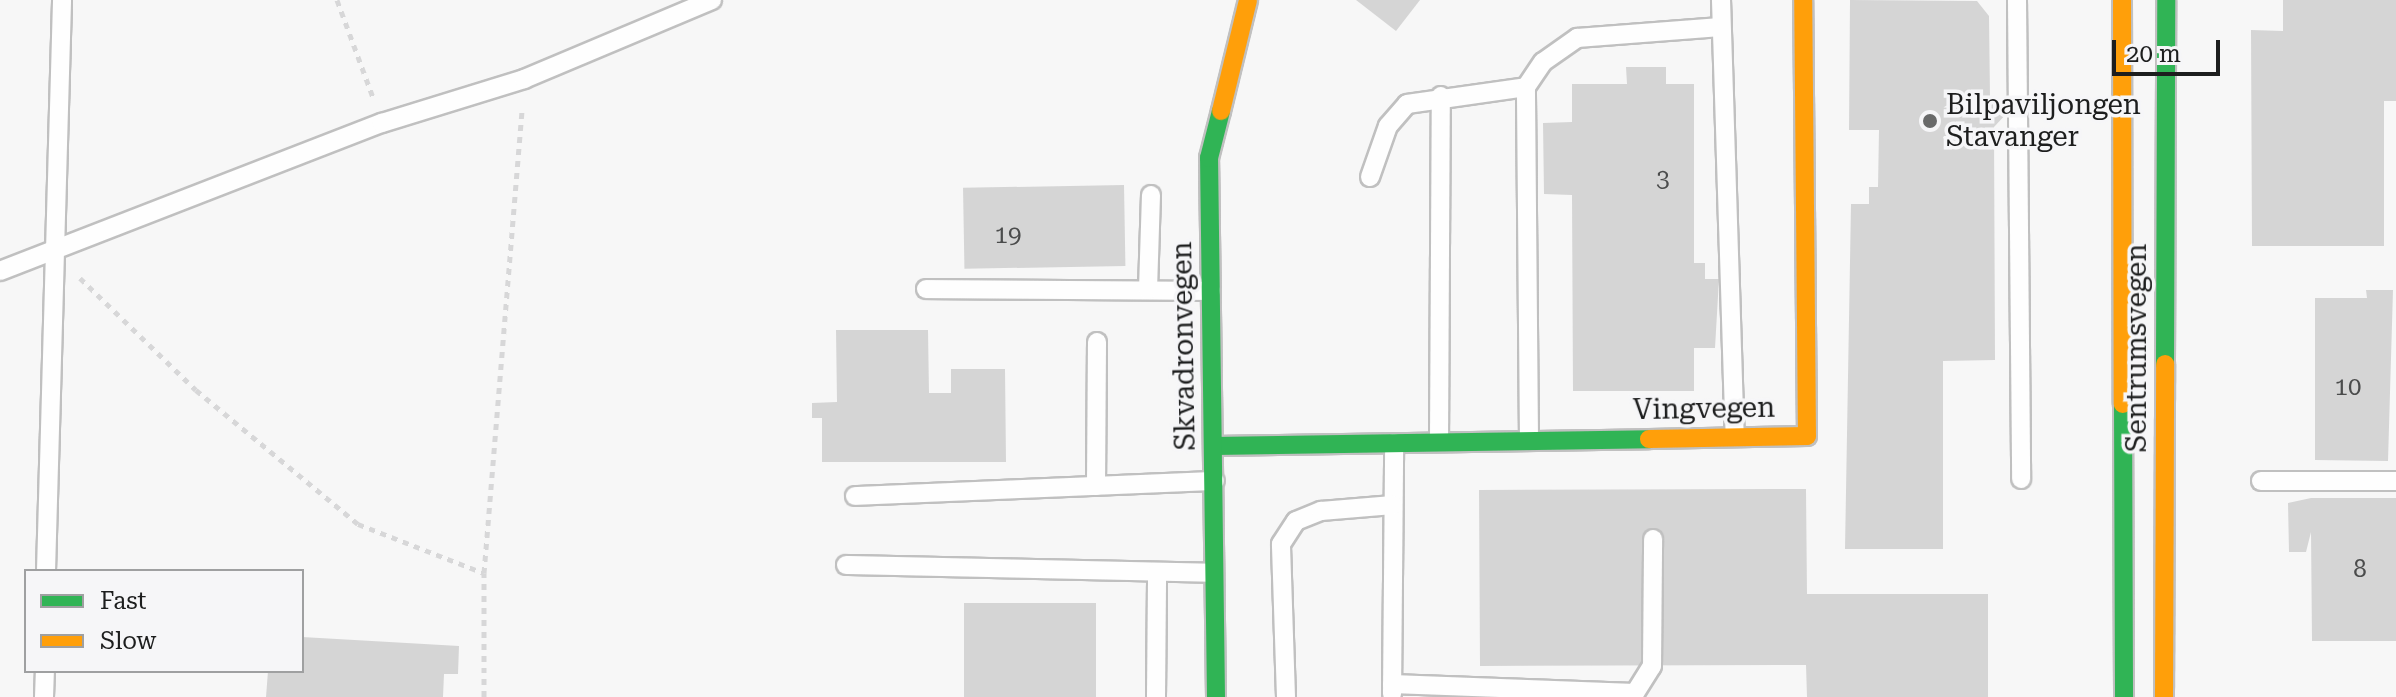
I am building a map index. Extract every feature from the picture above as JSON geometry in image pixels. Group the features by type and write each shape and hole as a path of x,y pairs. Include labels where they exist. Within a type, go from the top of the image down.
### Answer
{"street":[{"name":"Skvadronvegen","path":"1216,697 1209,158 1248,0"},
{"name":"Vingvegen","path":"1214,446 1807,436 1803,0"},
{"name":"Sentrumsvegen","path":"2122,0 2124,697"},
{"name":"Sentrumsvegen","path":"2164,697 2166,0"}],"lane":[{"path":"46,569 49,252 62,0"},
{"path":"0,271 382,123 524,79 712,0"},
{"path":"1721,0 1735,437"},
{"path":"2017,0 2021,479"},
{"path":"1529,439 1526,87 1543,62 1577,38 1721,27"},
{"path":"1370,177 1388,126 1407,104 1441,96 1526,87"},
{"path":"1439,442 1441,96"},
{"path":"1148,290 1151,195"},
{"path":"926,289 1211,291"},
{"path":"1096,486 1097,342"},
{"path":"1394,443 1392,691 1635,693 1652,666 1653,539"},
{"path":"855,496 1215,481"},
{"path":"2261,481 2396,481"},
{"path":"1286,697 1281,544 1296,521 1321,511 1393,505"},
{"path":"846,565 1214,573"},
{"path":"1156,697 1157,572"},
{"path":"44,697 45,673"}],"path":[{"path":"337,0 382,123"},
{"path":"484,697 484,573 524,79"},
{"path":"49,252 196,390 358,524 484,573"}],"building":[{"path":"1356,0 1420,0 1396,31"},
{"path":"1850,0 1977,1 1989,16 1990,97 2008,112 1994,127 1995,360 1943,361 1943,549 1845,549 1851,204 1869,204 1869,187 1878,187 1879,130 1849,130"},
{"path":"2283,0 2396,0 2396,101 2384,101 2384,246 2252,246 2251,30 2283,31"},
{"path":"1626,67 1666,67 1666,84 1694,84 1694,263 1705,263 1705,279 1719,279 1715,348 1694,348 1694,391 1573,391 1572,195 1544,194 1543,123 1572,122 1572,84 1627,84"},
{"path":"1124,185 1125,266 964,269 963,188"},
{"path":"2366,290 2393,290 2388,461 2315,460 2315,298 2367,298"},
{"path":"836,330 928,330 929,393 951,393 951,369 1005,369 1006,462 822,462 822,418 812,418 812,403 837,402"},
{"path":"1806,489 1807,594 1988,594 1988,697 1807,697 1806,665 1480,666 1479,490"},
{"path":"2311,498 2396,498 2396,641 2312,641 2311,532 2306,552 2289,552 2288,503"},
{"path":"964,603 1096,603 1096,697 964,697"},
{"path":"304,637 459,646 458,674 444,674 443,697 266,697 268,673 304,673"}],"traffic: fast":[{"path":"2165,364 2166,0"},
{"path":"1216,697 1209,158 1221,111"},
{"path":"2123,404 2124,697"},
{"path":"1214,446 1649,439"}],"traffic: slow":[{"path":"1221,111 1248,0"},
{"path":"1649,439 1807,436 1803,0"},
{"path":"2122,0 2123,404"},
{"path":"2164,697 2165,364"}],"place":[{"name":"Bilpaviljongen Stavanger","path":"1930,121"}]}
